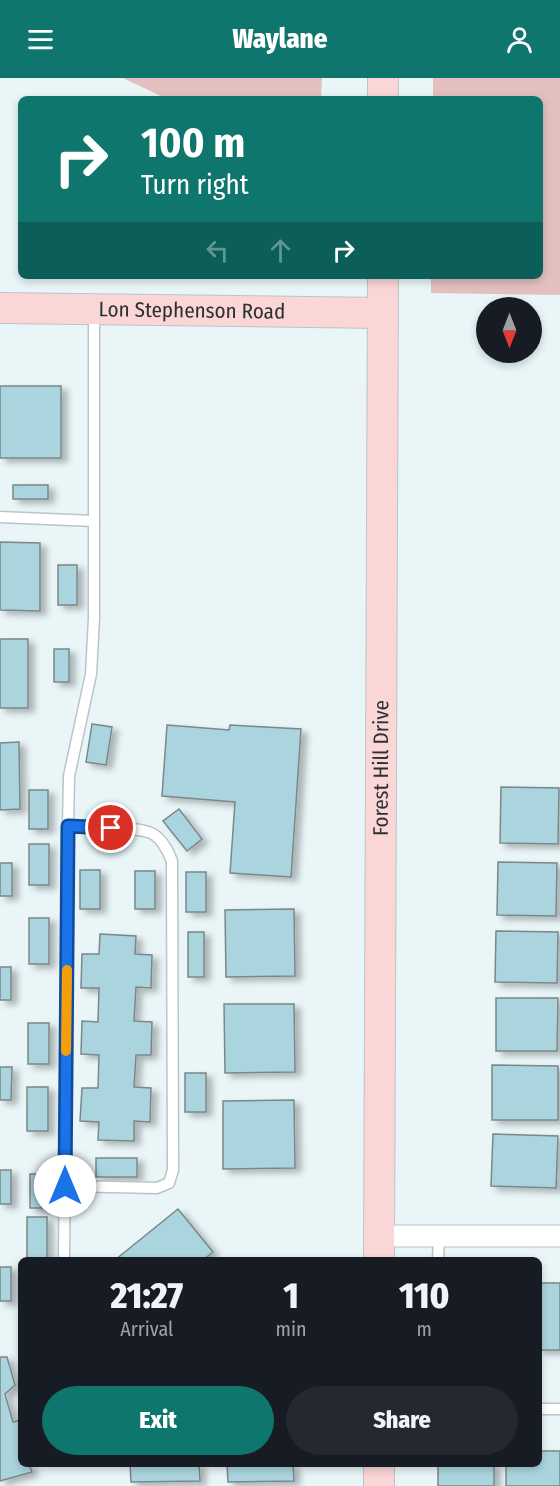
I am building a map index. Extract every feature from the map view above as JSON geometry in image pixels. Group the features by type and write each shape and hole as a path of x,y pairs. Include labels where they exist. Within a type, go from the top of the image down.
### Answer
{"main road":[{"path":"383,78 383,96"},
{"name":"Forest Hill Drive","path":"379,1248 383,279"},
{"name":"Lon Stephenson Road","path":"0,308 383,313"},
{"path":"379,1467 379,1486"}],"street":[{"path":"379,1248 432,1236 560,1236"}],"lane":[{"path":"64,1257 69,776 91,674 94,618 94,309"},
{"path":"0,517 94,521"},
{"path":"65,1186 157,1188 169,1183 173,1170 172,861 166,847 153,834 133,830 68,826"},
{"path":"432,1236 437,1257"},
{"path":"542,1409 560,1409"}],"shaded area":[{"path":"123,78 322,78 321,96 161,96"},
{"path":"433,78 560,78 560,295 431,293 431,279 543,279 543,96 433,96"}],"building":[{"path":"0,386 61,386 61,458 0,458"},
{"path":"13,485 48,485 48,499 13,499"},
{"path":"0,542 40,543 40,611 0,610"},
{"path":"58,565 77,565 77,605 58,605"},
{"path":"0,639 28,639 28,708 0,708"},
{"path":"54,649 69,649 69,682 54,682"},
{"path":"92,724 112,727 106,765 86,762"},
{"path":"167,725 229,730 230,725 301,729 291,877 230,873 235,802 162,796"},
{"path":"19,742 20,809 0,810 0,743"},
{"path":"501,787 559,788 558,844 500,843"},
{"path":"29,790 48,790 48,829 29,829"},
{"path":"179,809 202,839 187,851 163,821"},
{"path":"29,844 49,844 49,885 29,885"},
{"path":"498,862 557,863 556,916 497,915"},
{"path":"0,863 12,863 12,896 0,896"},
{"path":"80,870 100,870 100,909 80,909"},
{"path":"135,871 155,871 155,909 135,909"},
{"path":"186,872 206,872 206,912 186,912"},
{"path":"294,909 295,976 226,977 225,910"},
{"path":"29,918 49,918 49,964 29,964"},
{"path":"496,931 558,932 557,983 495,982"},
{"path":"188,932 204,932 204,977 188,977"},
{"path":"100,934 136,936 135,954 152,955 151,988 136,987 134,1021 152,1022 151,1055 136,1055 134,1087 151,1088 150,1122 134,1121 134,1141 98,1140 99,1122 80,1121 82,1088 98,1088 99,1055 81,1054 82,1021 98,1022 99,988 81,988 82,954 99,954"},
{"path":"0,967 11,967 11,1000 0,1000"},
{"path":"496,998 558,998 557,1051 496,1051"},
{"path":"224,1004 294,1004 295,1072 225,1073"},
{"path":"28,1023 49,1023 49,1064 28,1064"},
{"path":"492,1065 558,1066 558,1120 492,1120"},
{"path":"0,1067 12,1067 11,1100 0,1100"},
{"path":"185,1073 206,1073 206,1112 185,1112"},
{"path":"27,1087 48,1087 48,1131 27,1131"},
{"path":"294,1100 295,1168 223,1169 223,1101"},
{"path":"493,1134 558,1136 556,1188 491,1186"},
{"path":"96,1158 137,1158 137,1177 96,1177"},
{"path":"0,1170 11,1170 11,1204 0,1204"},
{"path":"30,1174 47,1174 47,1208 30,1208"},
{"path":"178,1209 213,1252 207,1257 119,1257"},
{"path":"27,1217 47,1217 47,1257 27,1257"},
{"path":"0,1267 11,1267 11,1301 0,1301"},
{"path":"542,1283 560,1283 560,1350 542,1350"},
{"path":"0,1357 7,1357 15,1385 5,1394 13,1422 18,1421 18,1467 30,1467 32,1472 0,1481"},
{"path":"542,1451 560,1451 560,1486 506,1486 506,1467 542,1467"},
{"path":"130,1467 199,1467 200,1481 131,1482"},
{"path":"227,1467 293,1467 294,1481 228,1482"},
{"path":"438,1467 494,1467 494,1486 438,1486"}],"slow traffic":[{"path":"66,1051 67,970"}],"route":[{"path":"65,1186 68,826 111,828"}]}
